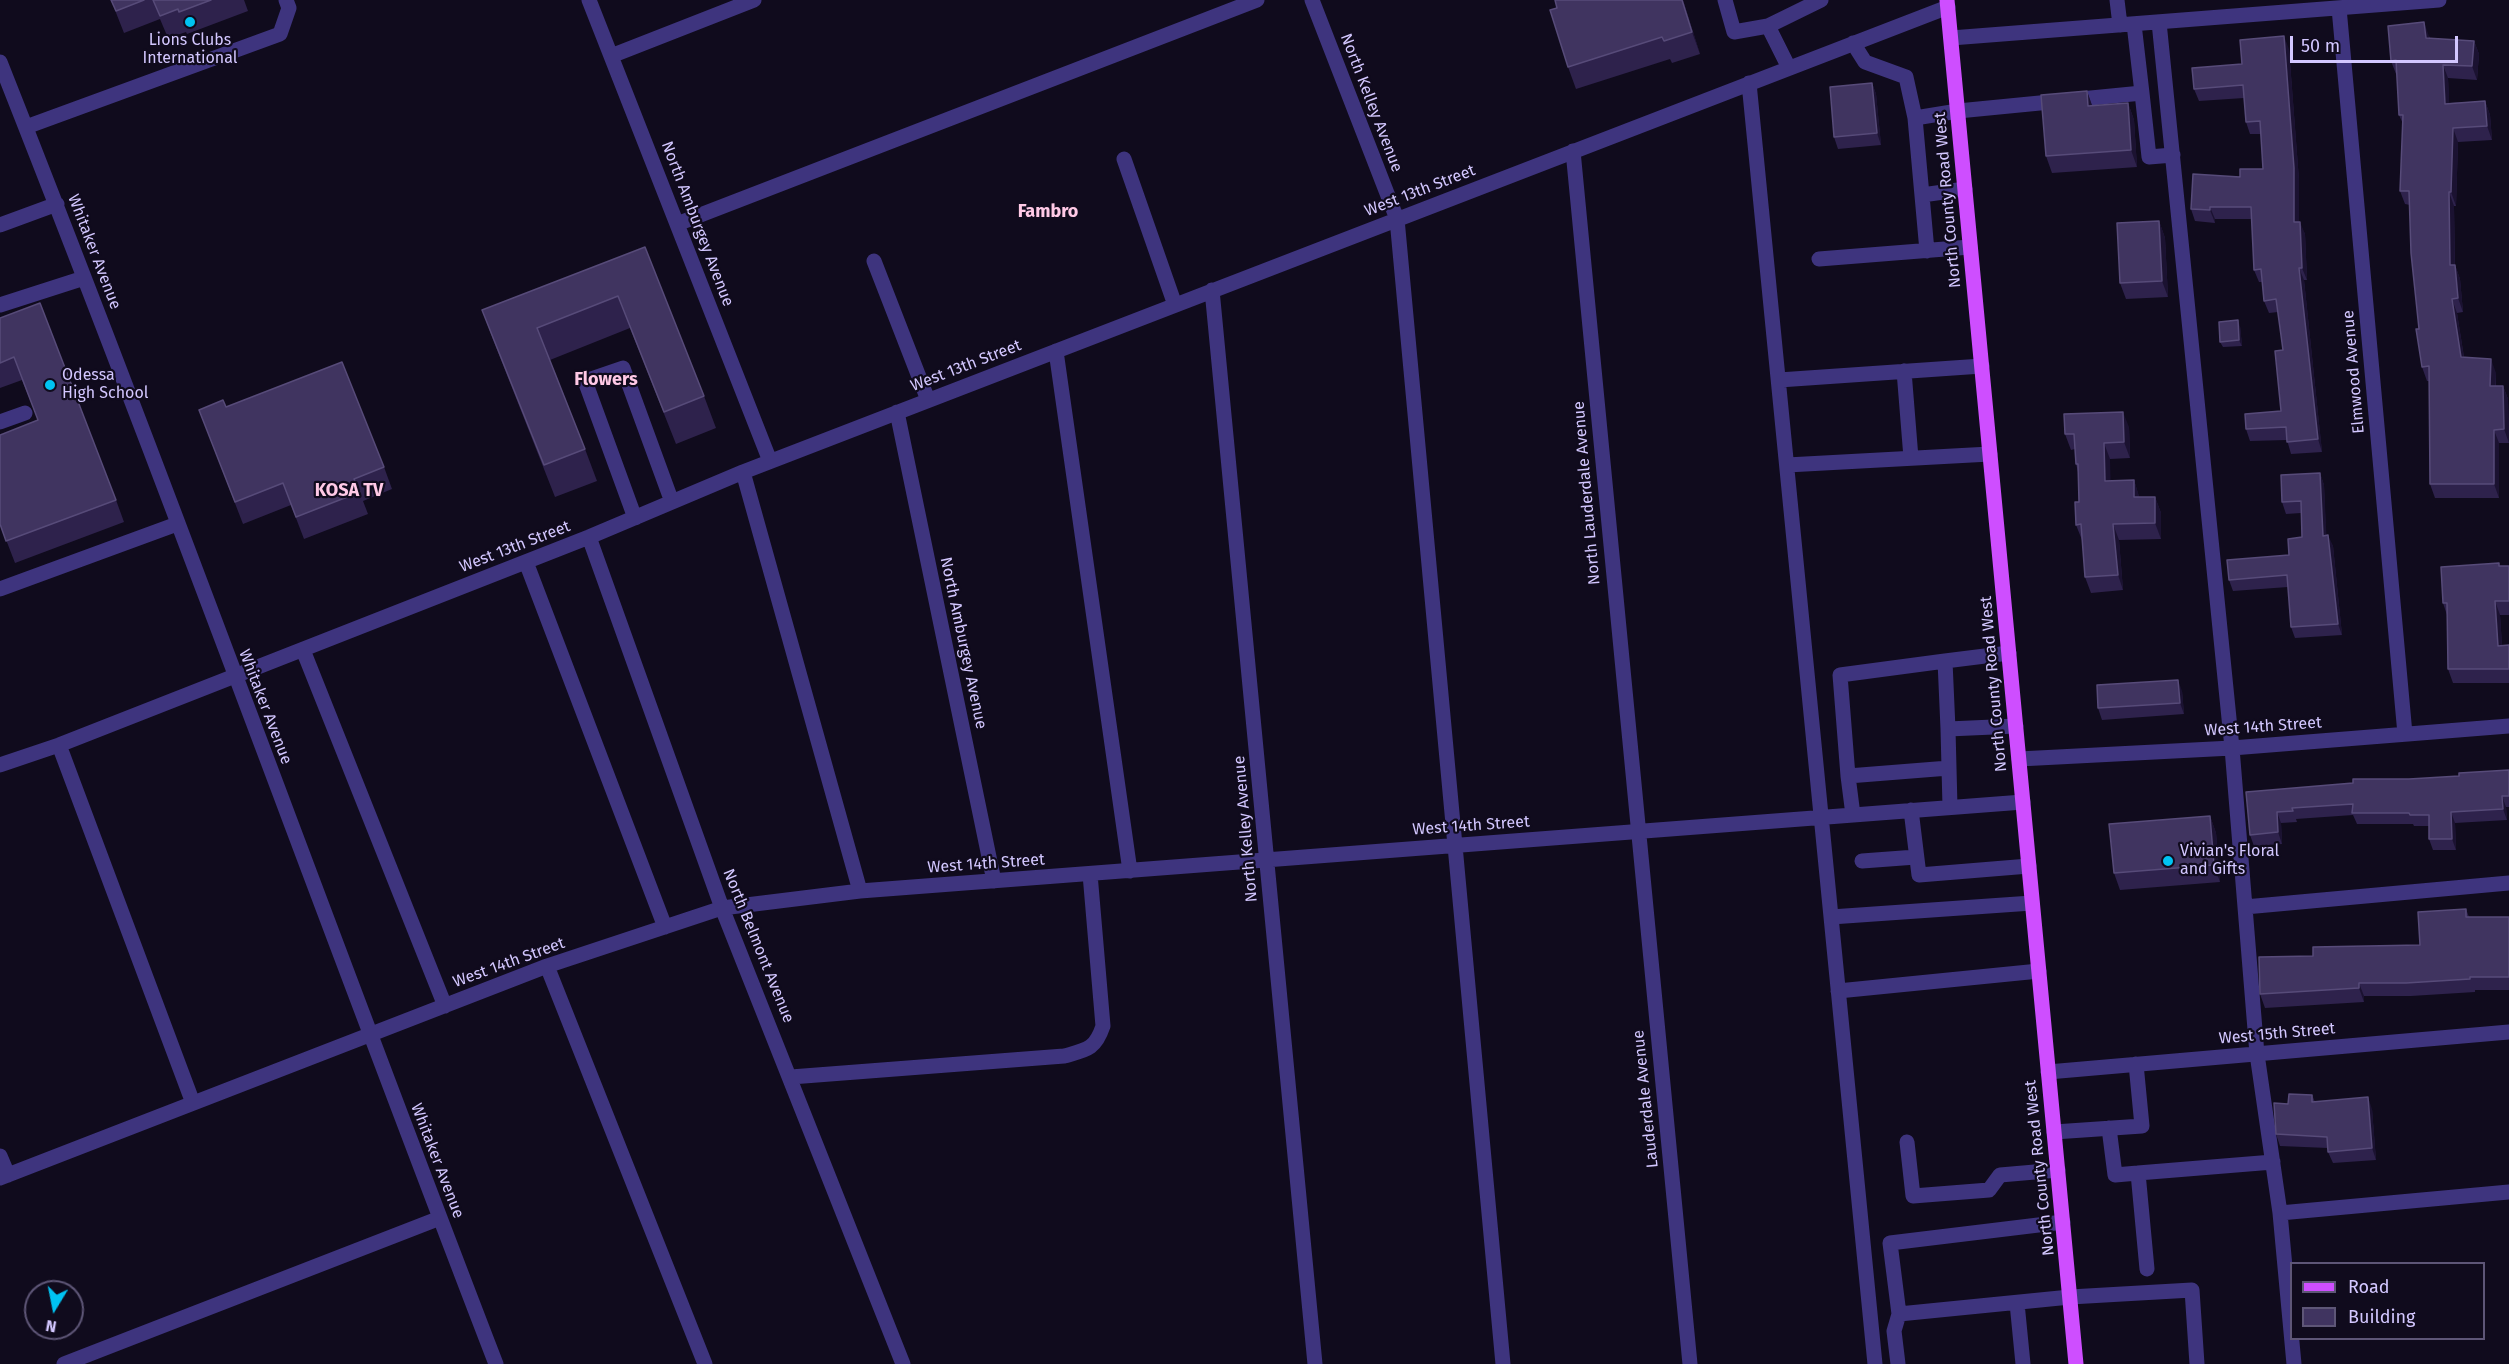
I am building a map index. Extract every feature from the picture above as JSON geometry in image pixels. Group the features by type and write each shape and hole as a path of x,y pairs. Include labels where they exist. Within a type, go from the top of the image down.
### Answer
{"main road":[{"name":"North County Road West","path":"1947,3 2076,1364"}],"street":[{"path":"26,127 280,34 289,8 286,0"},
{"name":"North Amburgey Avenue","path":"589,0 770,461"},
{"path":"611,56 754,0"},
{"path":"677,224 1257,0"},
{"name":"North Kelley Avenue","path":"1312,0 1397,219 1503,1364"},
{"path":"1725,0 1734,32 1768,26 1821,0"},
{"path":"2117,0 2127,24 2142,93 2149,157 2173,155"},
{"path":"1951,38 2439,0"},
{"name":"West 13th Street","path":"0,765 59,745 303,650 589,537 770,461 1789,68 1947,3"},
{"name":"Elmwood Avenue","path":"2338,8 2405,734"},
{"path":"2159,22 2232,748 2257,1054 2280,1213 2290,1321"},
{"path":"1768,26 1789,68"},
{"path":"1853,43 1865,62 1906,78 1915,118 1927,251"},
{"name":"Whitaker Avenue","path":"0,62 7,98 26,127 57,204 234,677 496,1364"},
{"path":"1749,83 1875,1364"},
{"path":"1915,118 1958,111 2142,93"},
{"name":"North Lauderdale Avenue","path":"1573,151 1637,831"},
{"path":"1124,159 1175,305"},
{"path":"1922,195 1965,189"},
{"path":"0,225 57,204"},
{"path":"1820,259 1970,247"},
{"path":"874,261 928,400"},
{"path":"0,305 84,278"},
{"name":"North Kelley Avenue","path":"1212,290 1315,1364"},
{"path":"1056,351 1130,871"},
{"path":"1779,380 1982,366"},
{"path":"635,518 585,381 623,368 672,502"},
{"path":"1904,371 1911,458"},
{"name":"North Amburgey Avenue","path":"897,412 994,881"},
{"path":"0,422 25,413"},
{"path":"1787,465 1990,454"},
{"path":"743,472 860,891"},
{"path":"0,589 177,524"},
{"name":"North Belmont Avenue","path":"589,537 722,908 903,1364"},
{"path":"526,562 665,927"},
{"path":"303,650 446,1006"},
{"path":"1853,815 1840,675 2009,653"},
{"path":"1945,661 1950,807"},
{"path":"1948,729 2016,726"},
{"name":"West 14th Street","path":"2019,759 2232,748 2509,726"},
{"path":"59,745 194,1103"},
{"path":"1848,771 1949,768"},
{"name":"West 14th Street","path":"4,1177 547,966 722,908 860,891 2023,802"},
{"path":"1911,810 1919,875 2029,866"},
{"name":"Lauderdale Avenue","path":"1637,831 1690,1364"},
{"path":"1862,861 1916,857"},
{"path":"790,1077 1064,1056 1090,1048 1099,1037 1103,1026 1090,874"},
{"path":"2245,907 2509,883"},
{"path":"1831,917 2032,903"},
{"path":"547,966 705,1364"},
{"path":"1838,991 2039,971"},
{"name":"West 15th Street","path":"2048,1072 2509,1032"},
{"path":"2054,1132 2142,1126 2136,1064"},
{"path":"2109,1128 2115,1175 2273,1162"},
{"path":"1907,1142 1913,1196 1989,1190 2000,1175 2058,1170"},
{"path":"0,1156 4,1177"},
{"path":"2138,1173 2147,1269"},
{"path":"2280,1213 2509,1192"},
{"path":"64,1364 440,1218"},
{"path":"1898,1364 1894,1331 1899,1314 1890,1243 2063,1222"},
{"path":"1899,1314 2070,1297 2192,1290 2197,1364"},
{"path":"2017,1303 2023,1364"},
{"path":"2292,1340 2294,1364"}],"building":[{"path":"111,0 144,0 116,11"},
{"path":"153,0 211,0 179,12 178,9 160,16"},
{"path":"1555,0 1682,0 1692,32 1664,41 1662,37 1568,67 1550,10 1557,8"},
{"path":"2424,22 2426,38 2474,41 2472,66 2443,65 2445,104 2485,101 2487,126 2453,128 2451,192 2449,192 2450,265 2455,265 2458,298 2452,299 2461,357 2491,359 2490,386 2503,386 2504,429 2494,430 2494,484 2430,484 2429,366 2422,367 2416,329 2419,329 2411,253 2409,191 2400,191 2403,115 2399,115 2396,60 2391,61 2388,26"},
{"path":"2284,36 2294,168 2294,222 2300,222 2302,268 2299,268 2318,439 2287,442 2286,427 2246,429 2245,414 2281,411 2275,351 2283,350 2276,299 2264,301 2261,269 2254,270 2251,207 2191,209 2193,174 2240,177 2240,169 2263,169 2260,121 2246,122 2243,85 2194,89 2192,68 2242,64 2240,40"},
{"path":"1872,83 1877,133 1834,137 1830,87"},
{"path":"2087,91 2088,106 2128,103 2131,150 2046,156 2041,95"},
{"path":"2159,221 2162,281 2120,283 2117,223"},
{"path":"645,247 704,396 664,412 618,296 537,328 585,449 544,465 482,310"},
{"path":"40,303 116,500 6,541 0,524 0,435 38,420 14,357 0,363 0,318"},
{"path":"2238,320 2239,340 2220,342 2219,322"},
{"path":"342,362 384,467 354,479 360,492 296,517 283,483 235,502 199,410 223,400 226,407"},
{"path":"2123,412 2124,442 2104,443 2105,481 2134,480 2134,497 2155,497 2155,523 2113,524 2118,575 2085,577 2081,524 2076,525 2075,502 2079,502 2078,464 2076,464 2074,434 2065,434 2064,414"},
{"path":"2320,473 2323,536 2328,535 2338,624 2291,627 2287,575 2229,580 2227,560 2289,555 2288,539 2302,537 2301,501 2282,502 2281,475"},
{"path":"2499,563 2499,566 2509,566 2509,601 2495,601 2498,646 2509,645 2509,669 2448,669 2447,603 2443,603 2441,567"},
{"path":"2178,680 2180,703 2098,708 2097,685"},
{"path":"2509,770 2509,796 2502,796 2503,809 2451,812 2452,839 2429,839 2429,815 2352,813 2353,804 2292,808 2293,811 2277,812 2278,832 2250,835 2246,792 2353,783 2353,779 2409,779"},
{"name":"Vivian's Floral and Gifts","path":"2210,816 2214,865 2114,873 2109,824"},
{"path":"2466,909 2466,917 2509,917 2509,977 2470,977 2470,979 2406,983 2359,983 2359,988 2260,994 2259,957 2313,956 2313,947 2420,945 2418,912"},
{"path":"2289,1094 2312,1095 2312,1102 2368,1097 2372,1148 2328,1152 2327,1137 2276,1134 2274,1103 2288,1104"}],"place":[{"name":"Lions Clubs International","path":"190,22"},
{"name":"Odessa High School","path":"50,385"},
{"name":"Vivian's Floral and Gifts","path":"2168,861"}],"district":[{"name":"Fambro","path":"1048,212"},
{"name":"Flowers","path":"606,380"},
{"name":"KOSA TV","path":"349,491"}]}
